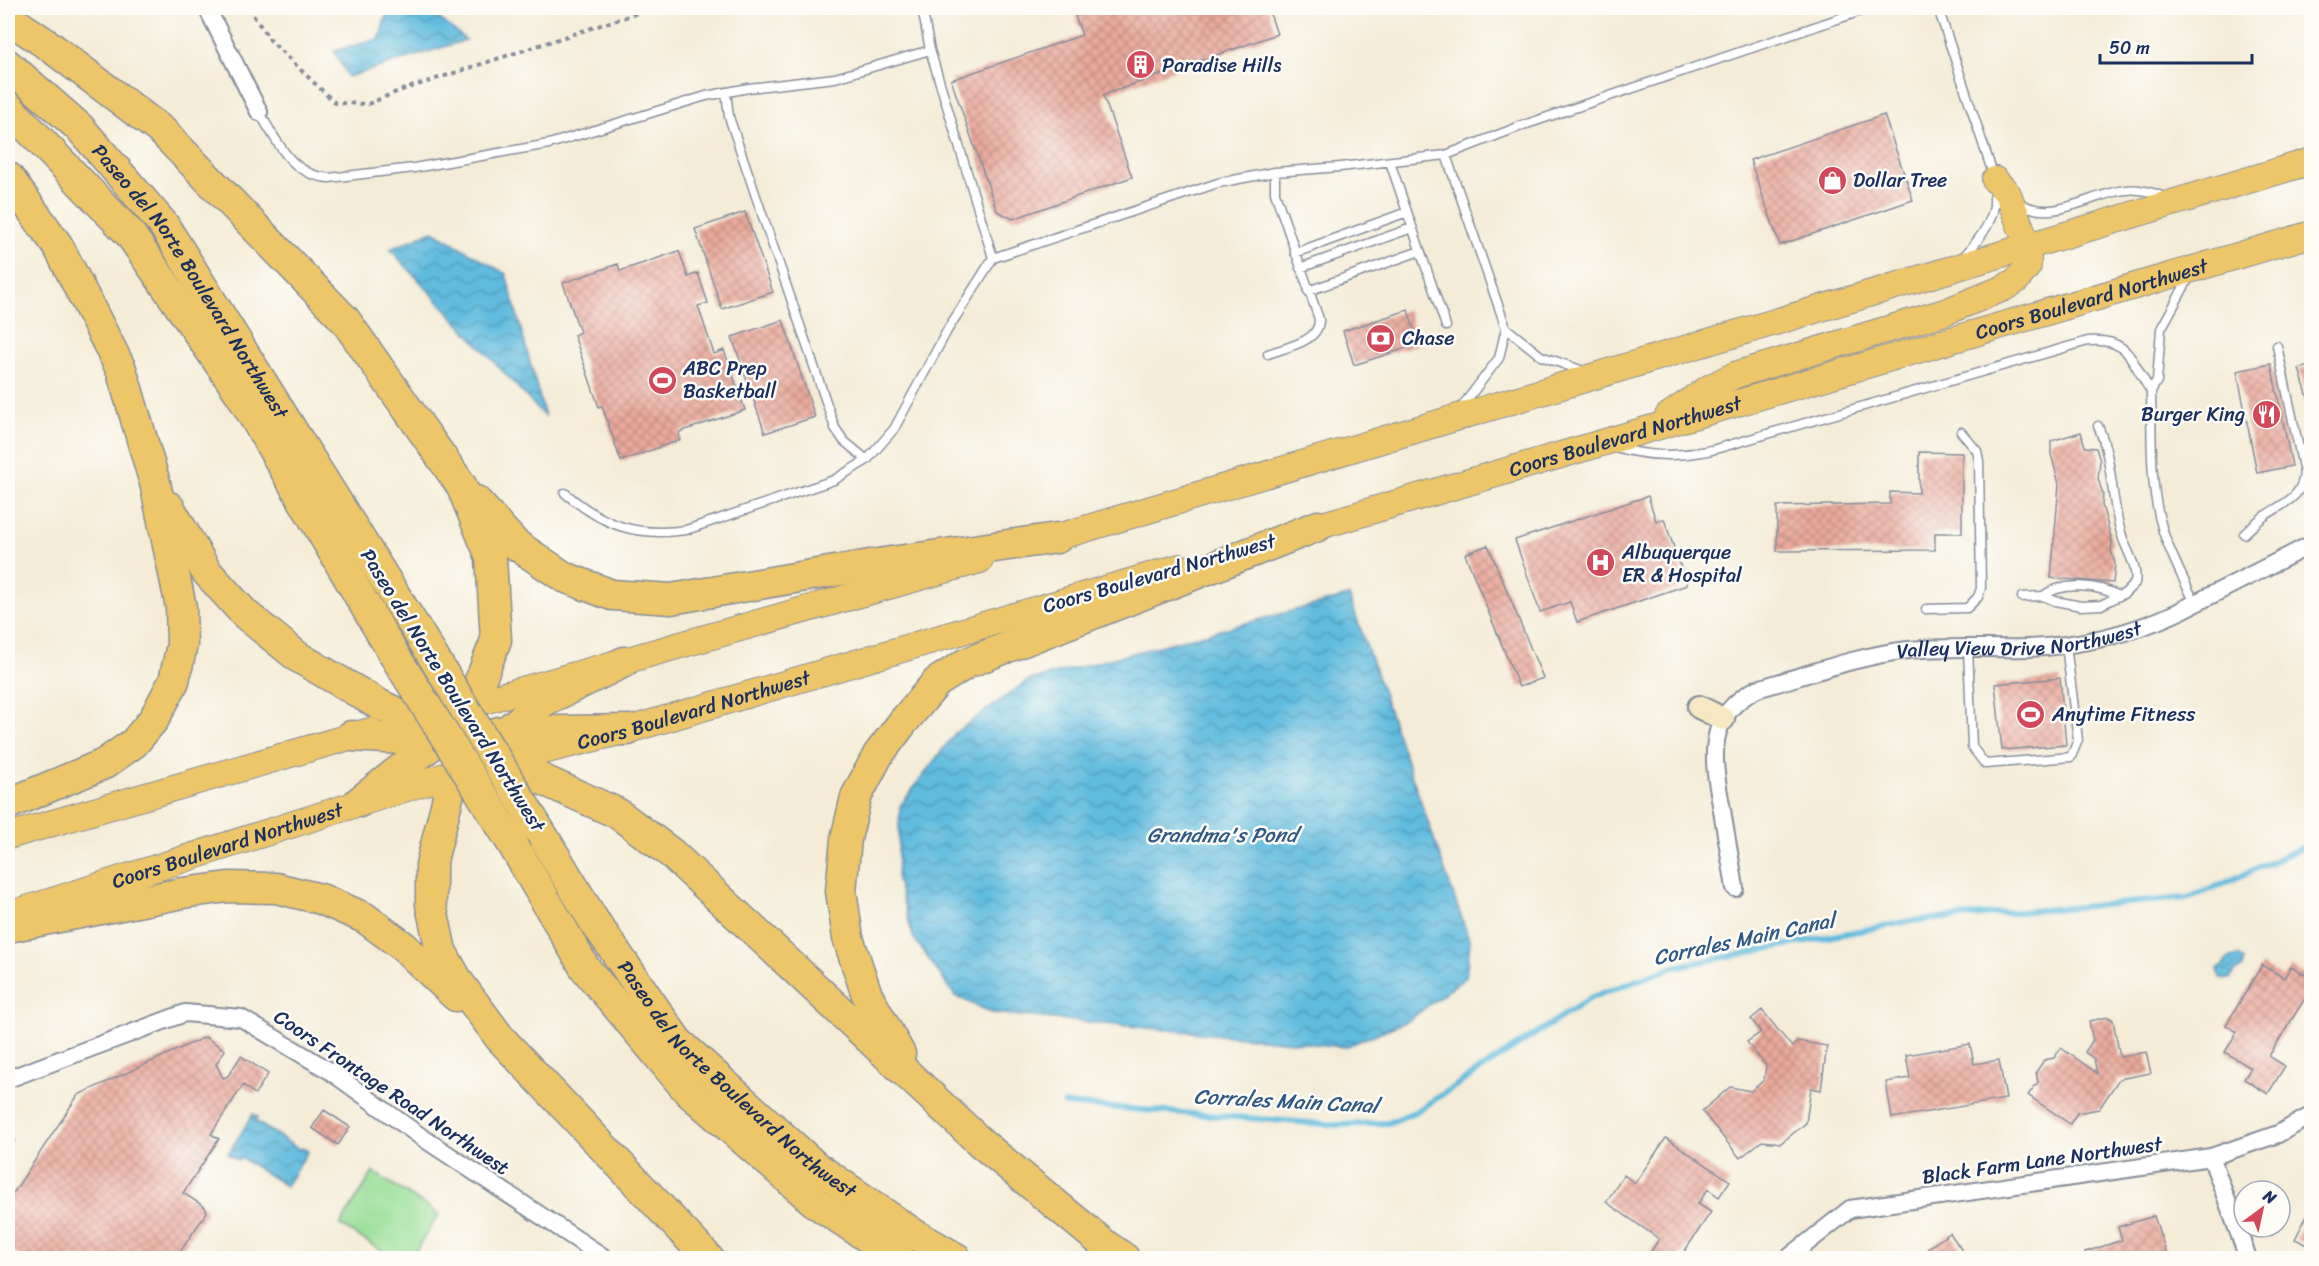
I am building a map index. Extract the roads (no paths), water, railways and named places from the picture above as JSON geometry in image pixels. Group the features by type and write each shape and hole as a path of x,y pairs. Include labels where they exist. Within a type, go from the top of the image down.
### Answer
{"highway":[{"path":"8,18 48,45 162,131 345,320 461,485 515,544 564,577 612,595 671,599 870,565 1057,538"},
{"name":"Paseo del Norte Boulevard Northwest","path":"8,65 80,128 163,224 421,637 592,918 677,1041 815,1166 914,1234 956,1258"},
{"name":"Paseo del Norte Boulevard Northwest","path":"8,107 130,234 240,393 393,653 512,843 585,968 688,1091 816,1203 899,1258"},
{"path":"8,177 58,246 121,369 154,483 181,607 182,645 174,681 154,719 134,743 104,764 8,804"},
{"path":"154,483 206,571 245,614 298,657 380,705 443,736"},
{"path":"359,802 443,736 471,704 496,640 491,557 461,485"},
{"path":"914,1080 867,996 848,938 841,891 846,839 856,797 878,755 938,682 967,663 1318,526"},
{"path":"500,1038 459,983 441,951 431,905 432,865 454,773 495,748 544,701 624,662"},
{"path":"495,748 628,730"},
{"path":"351,736 473,735 617,813 671,853 980,1142 1124,1258"},
{"path":"8,927 183,893 228,887 276,888 321,898 365,918 403,946 500,1038 708,1258"}],"main road":[{"path":"8,836 351,736 624,662 1057,538 2312,161"},
{"path":"1656,426 1680,405 1735,375 1945,312 2004,288 2023,275 2028,267 2028,246 2002,187"},
{"name":"Coors Boulevard Northwest","path":"628,730 2312,234"},
{"name":"Coors Boulevard Northwest","path":"8,915 454,773"}],"street":[{"path":"207,8 259,112"},
{"name":"Valley View Drive Northwest","path":"1736,888 1713,765 1717,733 1723,719 1738,701 1757,689 1883,654 1929,648 2028,648 2066,645 2140,628 2312,544"},
{"path":"1699,706 1723,719"},
{"name":"Coors Frontage Road Northwest","path":"8,1079 185,1012 241,1018 330,1071 420,1136 605,1258"},
{"name":"Black Farm Lane Northwest","path":"1788,1258 1850,1209 2211,1157 2278,1134 2312,1115"},
{"path":"2211,1157 2248,1258"}],"lane":[{"path":"922,8 930,50 993,258"},
{"path":"565,493 596,516 615,525 650,533 686,530 834,480 867,459 894,429 948,329 993,258 1218,183 1275,172 1446,155 1521,126 1870,8"},
{"path":"1938,8 2002,187 2026,208 2050,211 2128,189 2154,193 2176,201"},
{"path":"259,112 295,165 315,177 329,178 414,168 549,144 726,92 825,80 930,50"},
{"path":"726,92 729,117 835,428 854,451 867,459"},
{"path":"1446,155 1506,328 1541,356 1597,376"},
{"path":"1390,162 1446,326"},
{"path":"1268,354 1314,336 1319,327 1275,193 1275,172"},
{"path":"1948,270 1964,256 1990,218 2002,187"},
{"path":"1295,253 1407,212"},
{"path":"1300,268 1412,228"},
{"path":"1308,291 1420,251"},
{"path":"2194,270 2161,329 2157,381 2151,391 2152,467 2158,508 2171,550 2195,603"},
{"path":"1452,420 1499,358 1506,328"},
{"path":"1601,442 1631,452 1657,456 1684,455 1712,450 2088,341 2099,340 2123,348 2139,368 2151,391"},
{"path":"2244,534 2263,517 2295,496 2304,480 2277,346"},
{"path":"2022,597 2043,596 2081,606 2101,604 2131,589 2135,583 2136,575 2119,526 2109,454 2098,426"},
{"path":"1926,609 1966,608 1978,597 1981,588 1979,461 1977,451 1961,432"},
{"path":"2043,596 2054,590 2100,588 2119,596"},
{"path":"1968,648 1972,747 1986,764 2071,757 2078,740 2066,645"}],"water":[{"path":"388,10 430,11 466,40 348,77 334,51 379,39"},
{"path":"433,231 506,274 545,417 390,249"},
{"name":"Grandma's Pond","path":"1349,596 1470,942 1466,977 1409,1020 1345,1047 992,1013 955,996 913,937 897,880 900,806 955,733 1027,681"},
{"path":"2238,956 2243,960 2243,968 2235,971 2230,979 2220,978 2217,970 2225,965 2228,959"},
{"path":"253,1114 258,1117 255,1121 300,1150 302,1148 308,1151 286,1186 241,1158 238,1160 228,1154"}],"waterway":[{"name":"Corrales Main Canal","path":"1065,1104 1337,1125 1388,1123 1417,1111 1592,997 1674,967 1910,921 2187,898 2312,843"}],"place":[{"name":"Paradise Hills","path":"1141,65"},
{"name":"Dollar Tree","path":"1832,180"},
{"name":"Chase","path":"1381,338"},
{"name":"ABC Prep Basketball","path":"662,380"},
{"name":"Burger King","path":"2266,414"},
{"name":"Albuquerque ER & Hospital","path":"1601,563"},
{"name":"Anytime Fitness","path":"2031,714"}]}
